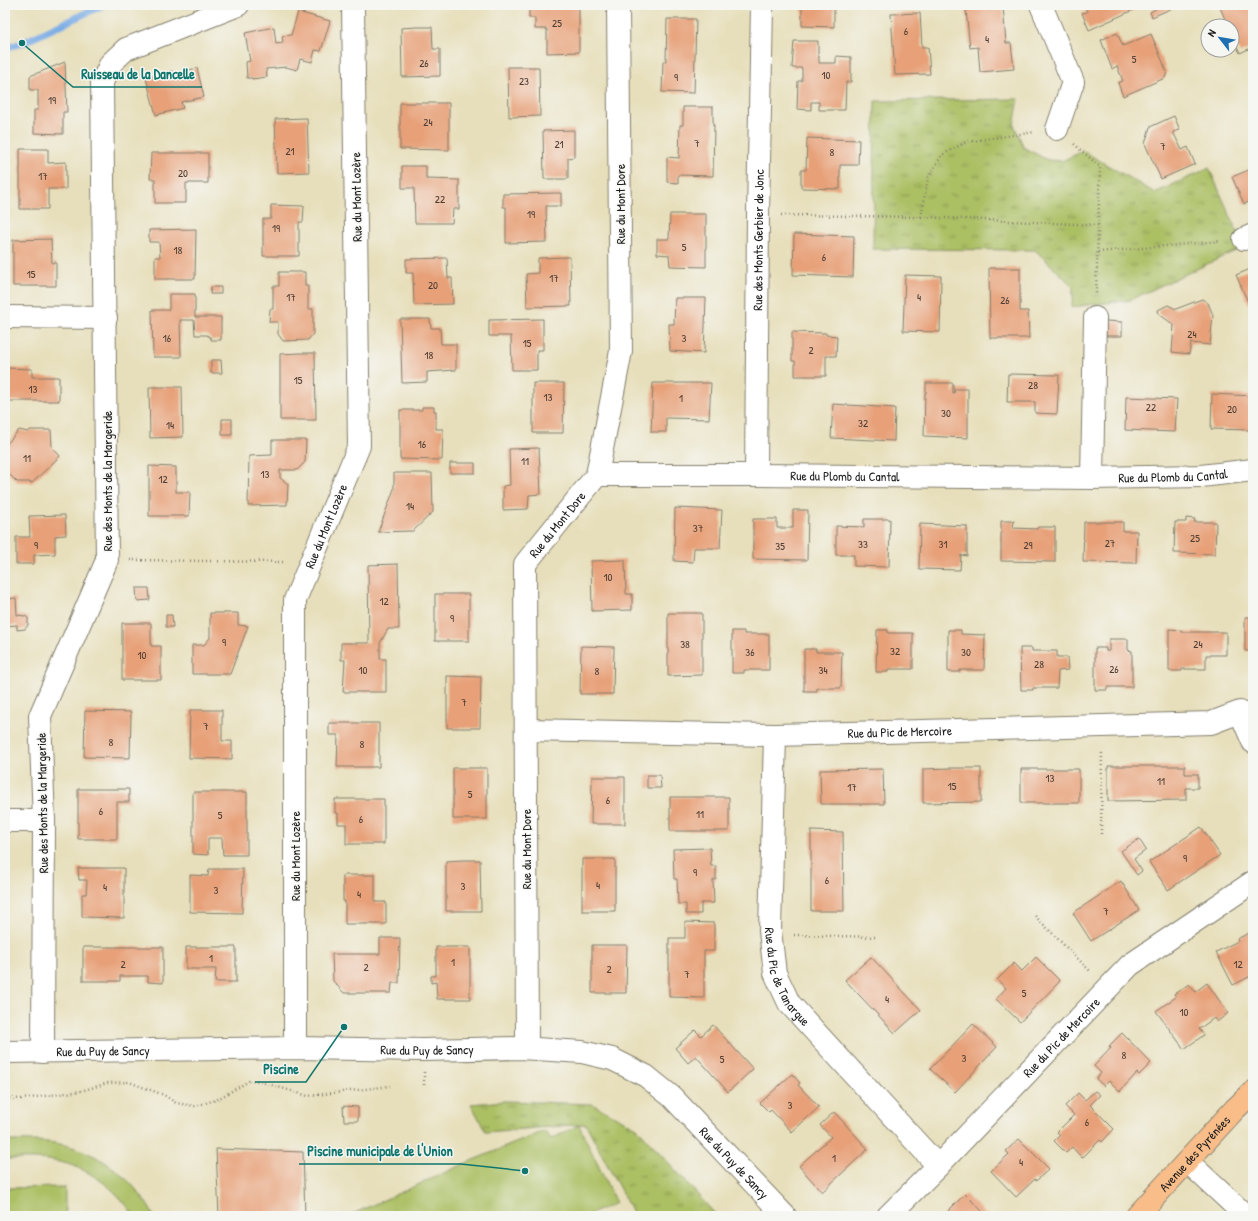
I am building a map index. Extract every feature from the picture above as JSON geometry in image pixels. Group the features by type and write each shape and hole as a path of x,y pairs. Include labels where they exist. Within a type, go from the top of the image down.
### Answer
{"main road":[{"name":"Avenue des Pyrénées","path":"1136,1216 1188,1162 1235,1109 1253,1092"}],"street":[{"name":"Rue des Monts de la Margeride","path":"43,1052 44,821 40,716 107,560 106,318 102,82 111,63 126,49 238,5"},
{"name":"Rue du Mont Lozère","path":"295,1048 295,600 359,446 353,5"},
{"name":"Rue du Mont Dore","path":"528,1048 525,564 597,476 621,351 618,5"},
{"name":"Rue des Monts Gerbier de Jonc","path":"756,475 758,215 762,5"},
{"path":"1041,5 1073,82 1057,129"},
{"path":"5,317 106,318"},
{"path":"1092,478 1095,318"},
{"name":"Rue du Plomb du Cantal","path":"597,476 756,475 1092,478 1201,476 1253,470"},
{"name":"Rue du Pic de Mercoire","path":"526,730 775,735 1211,723 1240,712 1253,742"},
{"name":"Rue du Pic de Tanargue","path":"775,735 770,931 775,973 789,1003 938,1166"},
{"path":"5,821 44,821"},
{"name":"Rue du Pic de Mercoire","path":"888,1216 938,1166 1130,965 1253,882"},
{"name":"Rue du Puy de Sancy","path":"5,1052 295,1048 423,1050 528,1048 582,1052 612,1059 646,1076 672,1097 785,1216"},
{"path":"1188,1162 1246,1216"}],"path":[{"path":"921,217 928,178 942,155 966,142 1057,129 1100,167 1095,318"},
{"path":"758,215 921,217 1098,225"},
{"path":"1098,252 1249,237"},
{"path":"107,560 311,563"},
{"path":"1101,834 1103,725"},
{"path":"1035,916 1108,989"},
{"path":"770,931 788,935 878,938"},
{"path":"5,1098 22,1099 81,1091 108,1083 129,1082 164,1095 176,1103 195,1106 216,1100 249,1081 258,1081 308,1096 390,1086"}],"green space":[{"path":"1019,99 1014,125 1024,148 1048,160 1062,161 1083,151 1155,193 1209,168 1244,247 1130,300 1072,307 1073,286 1035,250 873,249 875,101"},
{"path":"505,1101 592,1104 637,1128 717,1216 634,1216 586,1124 486,1132 471,1104"},
{"path":"579,1125 616,1203 586,1216 348,1216 473,1160 545,1131 551,1139"},
{"path":"5,1141 32,1141 60,1144 75,1148 103,1161 127,1180 146,1203 154,1216 134,1216 119,1196 110,1188 100,1180 79,1168 49,1160 5,1159"},
{"path":"65,1187 65,1216 5,1216 5,1188"}],"building":[{"path":"529,5 579,5 579,52 547,53 547,29 535,29 535,18 529,18"},
{"path":"802,5 834,5 834,27 802,26"},
{"path":"1084,5 1137,5 1138,8 1089,30 1082,13 1087,12"},
{"path":"1157,5 1172,5 1173,8 1152,17 1150,12 1157,8"},
{"path":"1219,5 1253,5 1253,47 1240,53 1240,18 1225,18"},
{"path":"1003,6 1006,43 1011,43 1014,69 980,72 978,47 970,48 966,10"},
{"path":"298,12 330,21 321,51 315,50 312,62 300,59 297,70 286,67 266,69 267,77 252,79 247,78 246,62 250,61 245,33 274,27 276,44 283,43 282,36 291,35"},
{"path":"920,13 922,47 928,47 930,74 895,75 891,14"},
{"path":"667,19 696,19 694,93 662,92 663,61 666,61"},
{"path":"432,27 433,49 440,49 440,76 402,77 401,28"},
{"path":"1117,33 1123,46 1151,34 1167,72 1165,78 1123,96 1118,83 1123,81 1117,66 1112,69 1101,40"},
{"path":"794,41 818,41 819,63 836,63 836,56 851,57 851,82 846,82 845,110 819,110 819,102 811,102 811,110 797,109 798,81 802,81 802,68 792,68"},
{"path":"65,62 67,112 63,112 63,134 34,133 34,110 38,110 38,90 30,90 30,76"},
{"path":"508,67 539,67 540,116 509,117"},
{"path":"197,68 204,97 181,102 183,108 156,115 146,78 172,71 173,74"},
{"path":"400,103 449,103 449,150 400,149"},
{"path":"683,107 713,107 713,176 678,175 678,183 667,182 667,157 679,158 680,125 683,125"},
{"path":"1174,116 1180,130 1173,132 1182,150 1188,147 1195,164 1161,179 1145,144 1150,127"},
{"path":"307,118 309,172 277,173 275,119"},
{"path":"574,130 574,157 568,158 568,179 544,179 543,131"},
{"path":"807,138 859,140 858,165 840,165 840,189 801,188 801,170 806,170"},
{"path":"20,149 48,149 48,163 66,162 66,189 48,189 48,209 20,209"},
{"path":"151,153 208,153 208,183 186,183 186,203 155,203 155,179 150,179"},
{"path":"402,166 426,166 426,179 459,180 459,209 453,209 452,223 415,223 414,188 402,188"},
{"path":"1253,168 1253,200 1244,204 1232,177"},
{"path":"561,193 561,206 546,206 547,242 506,243 506,207 503,207 503,194"},
{"path":"271,205 304,206 303,222 299,222 299,256 263,256 263,219 271,219"},
{"path":"670,214 706,214 706,267 670,266 669,255 657,254 657,239 669,239"},
{"path":"196,229 195,279 155,279 155,257 160,257 159,242 149,242 149,230"},
{"path":"794,234 854,236 853,277 793,275"},
{"path":"51,239 52,263 56,262 56,286 13,286 13,240"},
{"path":"570,257 571,306 527,307 526,274 538,273 538,258"},
{"path":"447,258 448,278 452,278 453,304 414,305 413,273 406,273 406,259"},
{"path":"989,268 1020,268 1020,311 1028,311 1029,338 990,338"},
{"path":"1253,268 1253,313 1236,275"},
{"path":"279,272 305,272 305,286 308,286 308,309 313,309 313,334 308,340 283,341 278,334 278,322 269,322 270,309 273,309 273,286 279,286"},
{"path":"905,275 941,276 940,332 903,331"},
{"path":"211,287 221,287 221,294 210,294"},
{"path":"169,294 195,294 195,317 221,317 221,340 211,340 211,338 207,335 195,335 194,320 180,320 181,357 153,357 152,310 169,310"},
{"path":"675,298 706,298 704,353 670,351 669,324 674,324"},
{"path":"1202,299 1208,303 1213,315 1210,345 1191,343 1189,354 1172,352 1174,325 1159,314 1158,310 1168,305 1176,309"},
{"path":"400,319 430,319 431,328 440,328 441,344 456,344 456,370 427,372 427,382 402,383"},
{"path":"543,319 543,350 537,350 537,370 512,370 511,336 489,336 489,320"},
{"path":"1106,321 1122,322 1122,336 1106,336"},
{"path":"792,332 826,333 826,335 837,336 836,356 826,356 826,376 795,376 795,361 792,361"},
{"path":"315,353 316,420 280,420 280,354"},
{"path":"211,360 221,360 222,373 211,373"},
{"path":"6,368 32,369 32,377 59,377 59,401 6,401"},
{"path":"1008,374 1059,375 1057,414 1035,413 1035,402 1007,402"},
{"path":"533,383 564,383 563,433 533,433"},
{"path":"653,383 711,383 709,419 666,418 666,432 651,432"},
{"path":"926,383 953,383 953,393 955,389 968,389 968,438 924,436"},
{"path":"149,387 182,387 183,437 150,438"},
{"path":"1212,394 1253,396 1251,422 1252,430 1211,429"},
{"path":"1126,397 1177,399 1175,432 1125,430"},
{"path":"833,404 895,408 894,441 831,438"},
{"path":"422,407 434,407 434,411 436,411 436,429 443,429 442,460 400,459 400,410 422,410"},
{"path":"222,419 232,419 232,435 222,435"},
{"path":"19,430 28,432 30,430 51,430 52,447 60,456 32,483 17,482 5,470 5,446"},
{"path":"272,440 306,440 305,462 297,470 280,470 280,478 288,484 287,505 248,506 249,456 272,455"},
{"path":"539,448 541,494 529,495 528,509 503,510 503,486 510,485 509,449"},
{"path":"450,463 475,463 475,473 450,473"},
{"path":"149,466 176,467 176,492 190,492 189,516 149,516"},
{"path":"394,473 432,473 433,512 413,531 378,532 394,489"},
{"path":"675,508 722,510 720,548 694,548 693,562 674,561"},
{"path":"793,510 808,510 807,560 753,559 753,519 777,519 777,528 793,528"},
{"path":"65,515 66,535 55,536 55,554 34,555 34,564 16,564 16,537 30,537 29,516"},
{"path":"1186,518 1195,519 1194,522 1216,522 1215,554 1174,553 1175,522 1186,522"},
{"path":"864,519 890,519 889,567 854,566 854,555 836,555 836,526 864,527"},
{"path":"1001,521 1014,521 1013,528 1037,529 1038,527 1055,527 1055,562 1001,561"},
{"path":"1084,522 1123,522 1123,531 1137,531 1136,563 1083,562"},
{"path":"920,524 967,526 967,556 961,555 960,570 919,569"},
{"path":"625,560 626,594 632,594 632,610 592,611 591,561"},
{"path":"398,564 399,629 388,629 380,643 380,659 386,659 386,692 343,692 345,660 341,660 341,643 369,643 368,565"},
{"path":"136,588 149,588 150,600 137,601"},
{"path":"435,594 469,594 469,641 435,641"},
{"path":"16,598 17,615 28,618 28,625 25,629 17,630 17,625 5,626 5,599"},
{"path":"210,613 238,613 238,625 248,626 230,674 192,674 192,645 204,645 210,638"},
{"path":"668,613 702,613 702,675 668,676"},
{"path":"166,615 172,615 173,627 166,627"},
{"path":"1245,617 1253,617 1253,651 1245,651"},
{"path":"122,623 151,623 151,646 161,646 161,680 122,680"},
{"path":"1169,629 1181,630 1181,632 1226,632 1226,655 1206,655 1206,669 1182,669 1182,671 1169,671"},
{"path":"877,630 888,630 888,633 913,633 913,669 888,669 888,672 876,672"},
{"path":"948,630 961,630 961,634 985,635 984,670 960,670 960,672 948,672"},
{"path":"732,631 744,631 744,634 769,634 769,670 744,670 744,673 732,673"},
{"path":"1109,639 1128,639 1128,650 1132,651 1132,687 1107,687 1107,690 1095,690 1095,648 1106,648 1106,651 1109,651"},
{"path":"581,646 614,647 613,694 580,694"},
{"path":"1020,648 1032,648 1032,651 1057,651 1057,657 1067,657 1068,670 1058,671 1057,688 1033,688 1033,690 1021,690"},
{"path":"804,649 816,649 816,652 842,652 841,688 817,688 817,691 804,691"},
{"path":"447,676 481,677 480,728 447,728"},
{"path":"190,710 222,710 222,741 232,741 232,759 189,758"},
{"path":"85,711 131,712 130,758 84,757"},
{"path":"329,723 379,723 379,767 337,767 338,735 329,735"},
{"path":"1108,766 1185,766 1185,774 1198,774 1198,788 1186,788 1186,800 1108,801"},
{"path":"453,768 487,768 487,819 453,819"},
{"path":"981,768 981,802 923,803 923,769"},
{"path":"883,769 884,804 821,804 820,770"},
{"path":"1021,769 1079,769 1079,803 1021,803"},
{"path":"647,775 660,775 661,788 647,788"},
{"path":"592,777 625,777 625,824 591,824"},
{"path":"78,789 129,789 129,802 117,802 117,839 78,839"},
{"path":"193,792 247,792 247,855 223,855 222,838 208,838 208,855 193,854"},
{"path":"670,797 729,797 729,831 670,831"},
{"path":"335,799 384,799 384,844 346,844 346,824 338,824 338,813 335,813"},
{"path":"1201,827 1220,855 1168,890 1149,862"},
{"path":"811,831 843,832 844,911 811,911"},
{"path":"1139,839 1146,850 1134,859 1142,871 1137,875 1121,851"},
{"path":"710,848 711,866 716,866 716,880 713,880 714,903 701,903 701,914 686,914 686,904 678,904 677,879 674,879 673,849"},
{"path":"582,859 615,859 615,911 582,911"},
{"path":"480,860 481,911 446,911 446,861"},
{"path":"78,868 124,868 124,918 82,917 82,894 86,894 87,880 79,880"},
{"path":"209,869 243,869 242,913 190,912 190,875 208,876"},
{"path":"343,875 375,875 375,902 386,902 386,924 345,924"},
{"path":"1121,881 1139,910 1091,941 1073,913"},
{"path":"685,922 714,923 714,951 704,951 704,998 669,997 669,938 685,938"},
{"path":"1253,931 1253,975 1233,985 1216,952 1238,941 1237,939"},
{"path":"380,938 400,938 399,983 392,983 391,993 344,993 333,981 332,954 380,954"},
{"path":"592,945 627,945 626,993 592,993"},
{"path":"83,947 163,947 163,983 148,982 148,976 120,976 120,981 83,981"},
{"path":"186,947 236,947 236,982 215,982 216,969 186,969"},
{"path":"436,947 470,947 470,999 437,999 436,982 431,983 431,976 436,976"},
{"path":"871,957 921,1010 895,1033 845,980"},
{"path":"1036,957 1060,981 1020,1022 996,999 1006,988 997,980 1014,963 1022,971"},
{"path":"1207,983 1228,1013 1217,1022 1214,1018 1199,1029 1204,1035 1184,1049 1156,1011 1176,997 1174,994 1189,984 1195,992"},
{"path":"973,1024 997,1047 955,1092 930,1069"},
{"path":"713,1025 753,1069 728,1092 696,1056 688,1063 675,1048 695,1030 701,1036"},
{"path":"1122,1033 1151,1063 1139,1075 1137,1073 1120,1091 1109,1081 1104,1086 1096,1079 1101,1073 1094,1066 1111,1048 1109,1046"},
{"path":"792,1074 800,1083 798,1085 819,1107 792,1132 771,1110 769,1112 760,1103"},
{"path":"1095,1091 1100,1095 1090,1105 1114,1129 1102,1142 1100,1140 1082,1158 1072,1147 1066,1153 1054,1141 1060,1135 1057,1132 1074,1115 1065,1106 1078,1093 1085,1100"},
{"path":"343,1106 358,1107 358,1121 344,1121"},
{"path":"834,1112 868,1149 822,1192 799,1166 831,1137 820,1125"},
{"path":"1019,1139 1049,1169 1036,1181 1035,1179 1016,1197 991,1171 1009,1154 1006,1151"},
{"path":"216,1149 303,1152 305,1216 219,1216"},
{"path":"965,1194 987,1216 943,1216"}],"waterway":[{"path":"5,48 22,43 103,5"}],"place":[{"name":"Ruisseau de la Dancelle","path":"22,43"},
{"name":"Piscine","path":"344,1027"},
{"name":"Piscine municipale de l'Union","path":"525,1171"}]}
